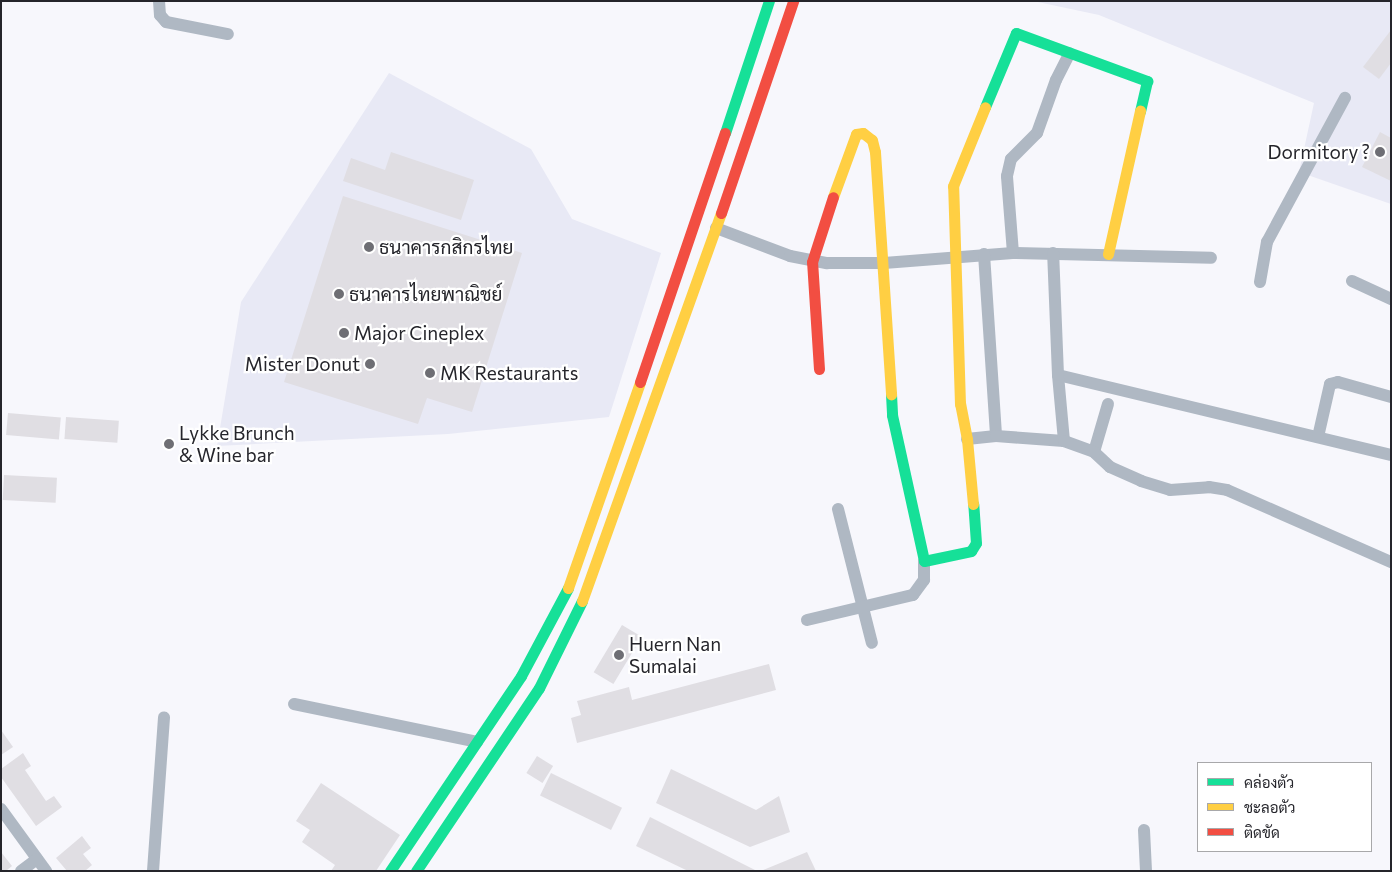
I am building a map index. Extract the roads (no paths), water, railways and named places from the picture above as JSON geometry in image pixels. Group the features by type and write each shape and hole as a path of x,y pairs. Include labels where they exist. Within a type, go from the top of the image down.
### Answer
{"main road":[{"path":"390,871 530,660 583,550 769,1"},
{"path":"416,871 539,688 577,615 716,228 794,1"},
{"path":"820,369 812,262 845,158 858,132 872,140 875,152 884,263 892,415 924,561 971,551 976,544 967,439 960,404 952,186 1016,33 1147,81 1108,254"}],"street":[{"path":"159,1 160,15 166,22 228,34"},
{"path":"1013,253 1008,176 1011,159 1037,133 1056,80 1070,53"},
{"path":"1260,282 1267,242 1345,98"},
{"path":"716,228 812,262 884,263 1013,253 1211,258"},
{"path":"1053,253 1058,374 1064,441"},
{"path":"984,254 996,436"},
{"path":"1352,281 1391,299"},
{"path":"1058,374 1391,456"},
{"path":"1318,437 1330,384 1338,382 1391,397"},
{"path":"1094,452 1108,404"},
{"path":"967,439 996,436 1064,441 1094,452 1110,467 1141,481 1170,490 1209,487 1227,490 1391,562"},
{"path":"838,509 872,643"},
{"path":"807,620 913,595 924,580 924,561"},
{"path":"294,704 477,742"},
{"path":"154,871 164,717"},
{"path":"1,809 46,871"},
{"path":"1144,830 1146,871"},
{"path":"21,871 37,859"}],"place":[{"name":"Dormitory ?","path":"1380,152"},
{"name":"ธนาคารกสิกรไทย","path":"369,247"},
{"name":"ธนาคารไทยพาณิชย์","path":"339,294"},
{"name":"Major Cineplex","path":"344,333"},
{"name":"Mister Donut","path":"370,364"},
{"name":"MK Restaurants","path":"430,373"},
{"name":"Lykke Brunch & Wine bar","path":"169,444"},
{"name":"Huern Nan Sumalai","path":"619,655"}]}
